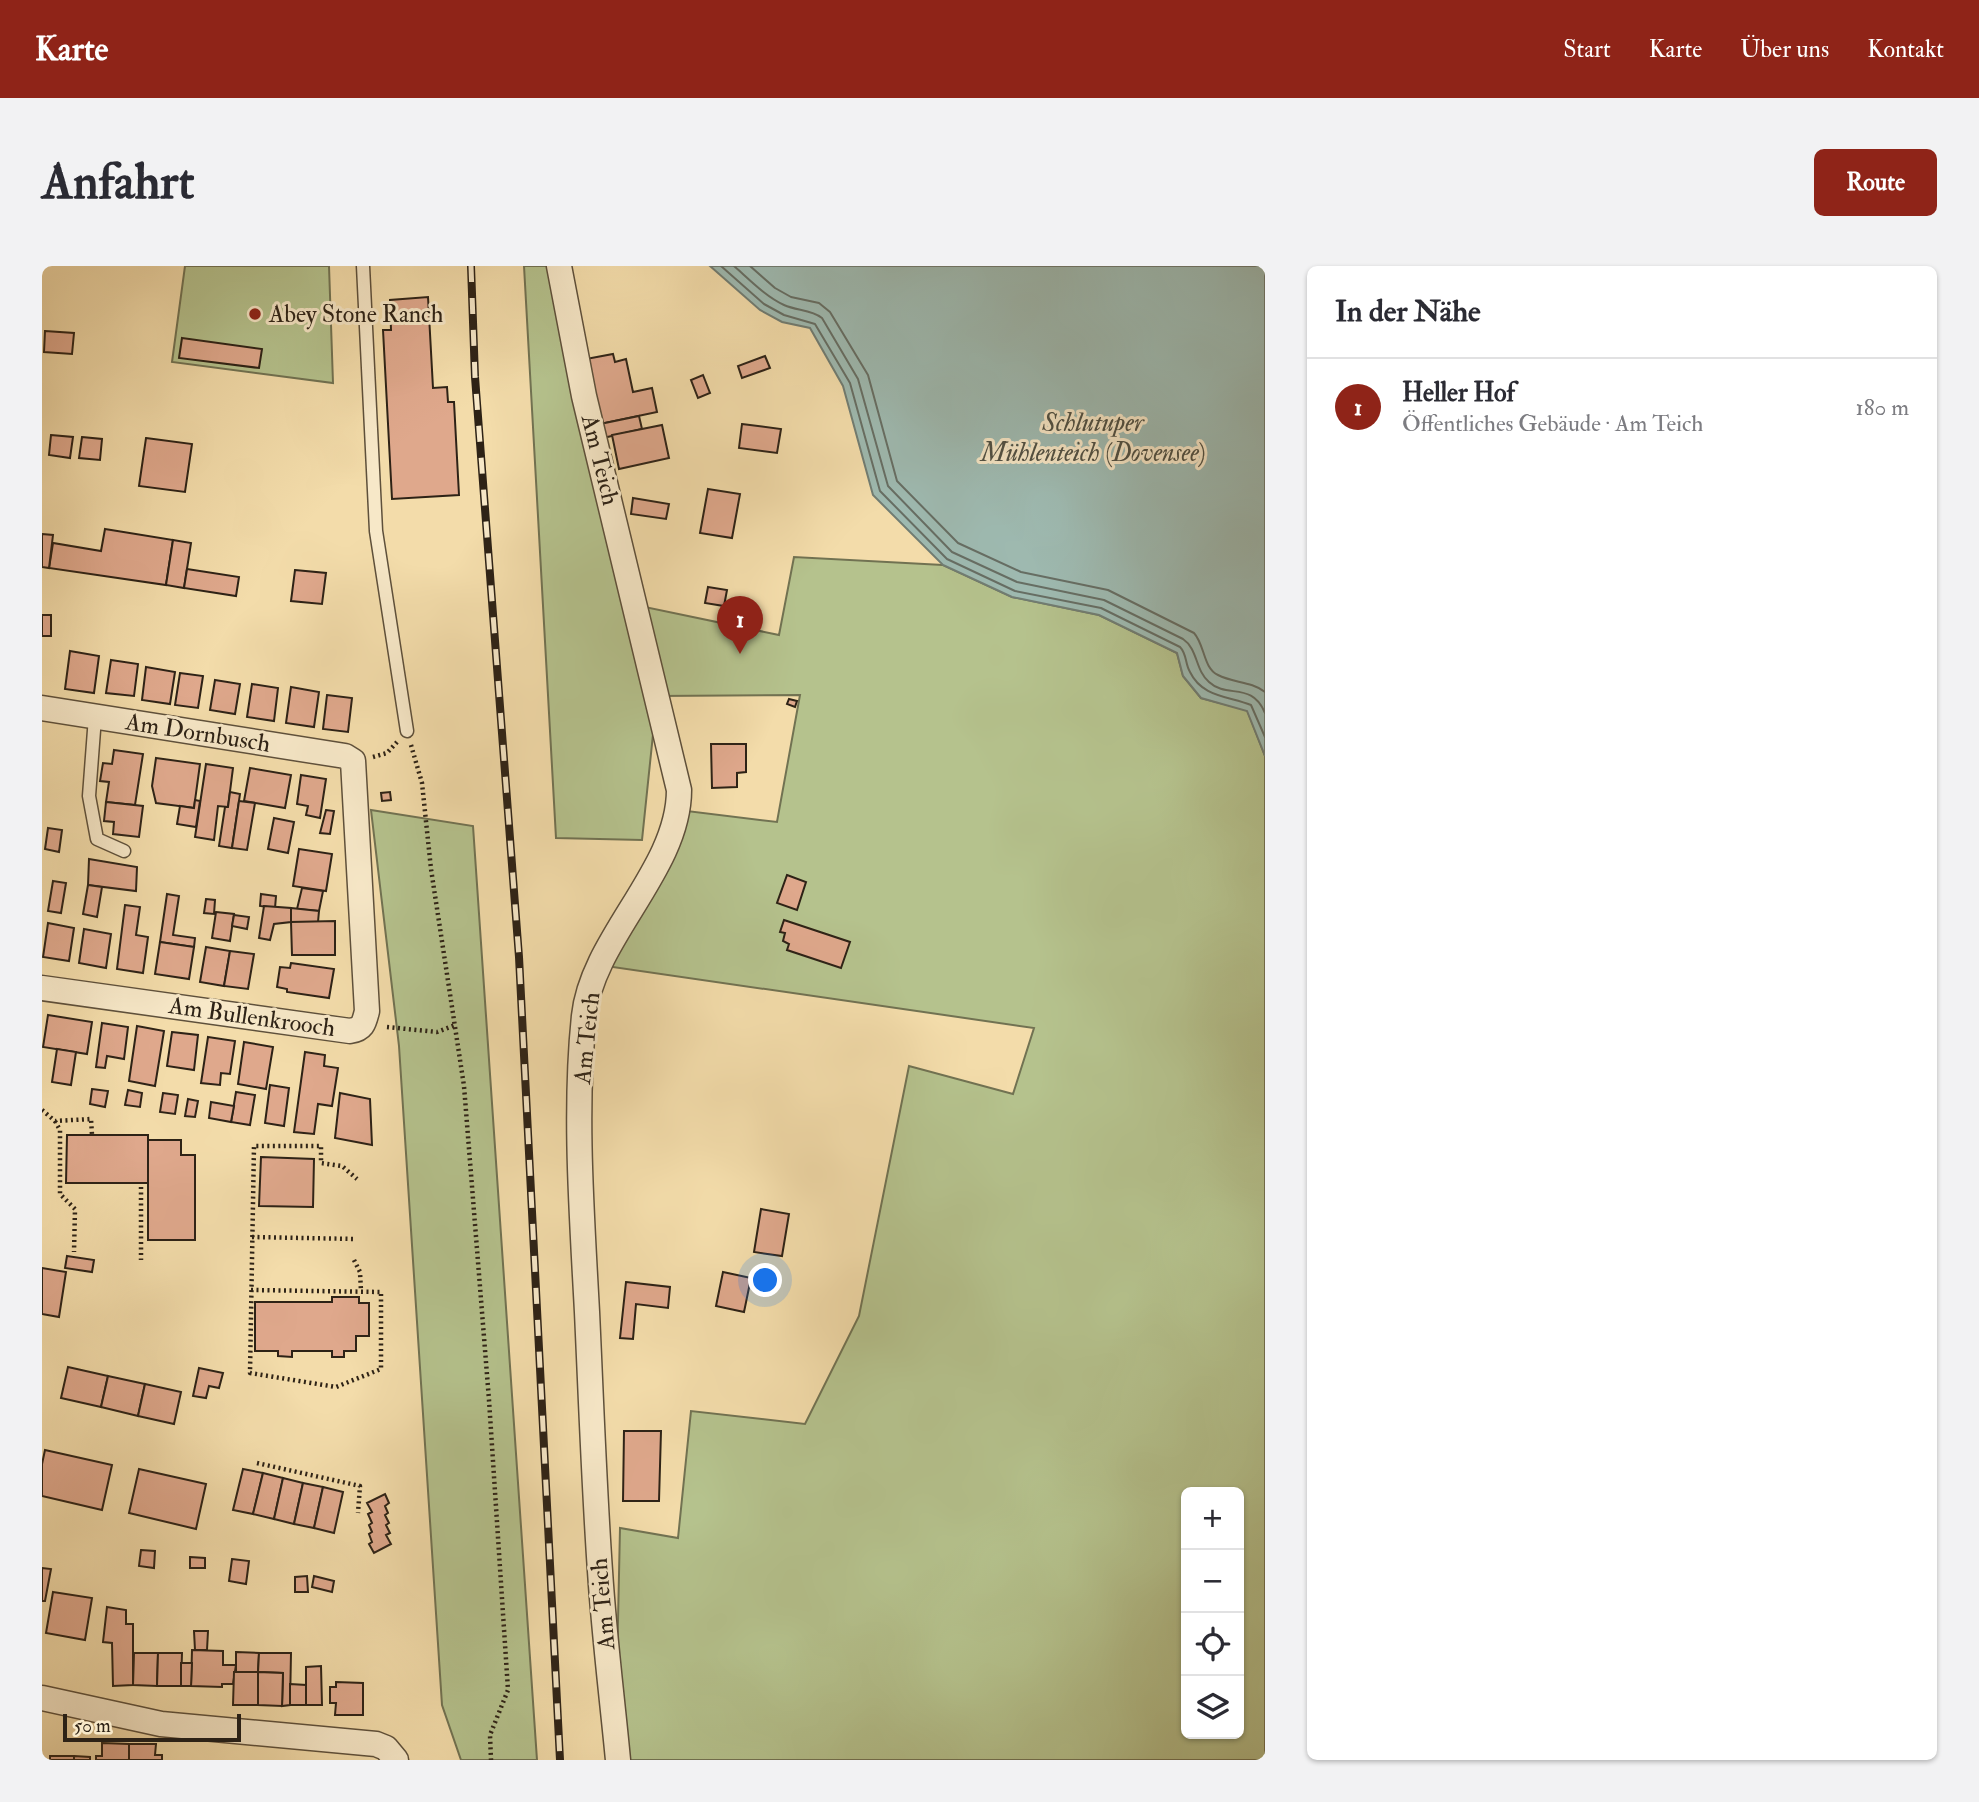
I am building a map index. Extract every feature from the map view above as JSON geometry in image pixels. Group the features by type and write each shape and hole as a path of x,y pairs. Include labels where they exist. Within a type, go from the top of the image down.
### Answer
{"street":[{"name":"Am Teich","path":"559,266 584,396 679,790 679,810 669,839 599,965 589,990 584,1016 581,1187 600,1572 618,1760"},
{"name":"Am Dornbusch","path":"42,708 345,756 354,761"},
{"name":"Am Bullenkrooch","path":"42,988 358,1030 364,1024 367,1011 354,761"},
{"path":"42,1698 161,1724 376,1744 386,1748 396,1760"}],"lane":[{"path":"363,266 376,531 407,731"},
{"path":"95,717 89,796 97,839 124,852"}],"path":[{"path":"354,761 387,753 407,731"},
{"path":"407,731 422,783 431,869 464,1086 508,1690 490,1735 492,1760"},
{"path":"364,1024 437,1031 455,1025"},
{"path":"42,1110 55,1121 60,1130 60,1194 75,1209 74,1252"},
{"path":"55,1121 90,1119 92,1135"},
{"path":"251,1290 361,1290 381,1293 381,1368 336,1387 250,1373 251,1290 254,1146 321,1146 321,1163 342,1166 357,1179"},
{"path":"141,1187 141,1260"},
{"path":"252,1237 356,1238"},
{"path":"354,1260 360,1272 361,1290"},
{"path":"257,1463 360,1486 358,1513"}],"green space":[{"name":"Abey Stone Ranch","path":"185,266 329,266 333,383 172,362"},
{"path":"524,266 559,266 635,605 779,635 794,557 943,565 1012,597 1099,615 1177,653 1183,676 1201,698 1247,710 1265,756 1265,1760 615,1760 620,1528 678,1538 691,1411 805,1424 859,1316 909,1066 1013,1094 1034,1028 599,965 679,810 777,822 800,695 657,696 642,840 556,838"},
{"path":"371,810 473,826 537,1760 461,1760 442,1705 399,1046"}],"water":[{"name":"Schlutuper Mühlenteich (Dovensee)","path":"710,266 1265,266 1265,756 1247,711 1201,698 1183,676 1177,653 1099,615 1012,597 943,565 873,495 843,386 810,328 782,322 760,310"}],"building":[{"path":"428,297 433,388 447,387 448,402 454,402 459,495 392,499 383,330 391,330 390,300"},
{"path":"45,331 74,333 72,354 44,352"},
{"path":"182,338 262,349 259,368 179,358"},
{"path":"613,354 615,362 626,359 633,392 652,388 657,412 600,424 586,359"},
{"path":"765,356 770,368 742,378 738,366"},
{"path":"703,375 710,393 698,398 691,380"},
{"path":"639,416 642,429 603,438 600,424"},
{"path":"742,424 781,429 777,453 739,448"},
{"path":"662,425 669,458 619,469 612,435"},
{"path":"51,435 73,437 70,458 49,455"},
{"path":"82,437 102,439 100,460 79,458"},
{"path":"146,438 192,444 185,492 139,486"},
{"path":"708,489 740,494 732,538 700,533"},
{"path":"633,498 669,504 666,519 631,514"},
{"path":"105,529 173,540 166,585 49,568 53,543 101,551"},
{"path":"42,534 53,535 49,568 42,567"},
{"path":"173,540 191,543 184,588 166,585"},
{"path":"187,569 239,577 236,596 184,588"},
{"path":"295,570 326,573 322,604 291,601"},
{"path":"708,587 727,590 724,606 705,603"},
{"path":"42,615 51,615 51,636 42,636"},
{"path":"70,651 99,656 94,693 65,689"},
{"path":"111,660 138,664 134,696 106,693"},
{"path":"146,667 175,672 170,704 142,700"},
{"path":"180,673 203,676 198,708 175,705"},
{"path":"215,680 240,684 235,714 210,710"},
{"path":"252,684 278,688 274,721 247,717"},
{"path":"291,687 319,692 314,727 286,723"},
{"path":"327,695 352,698 348,732 323,729"},
{"path":"789,699 797,701 795,707 787,704"},
{"path":"711,744 746,744 746,772 737,773 737,787 712,788"},
{"path":"114,750 143,754 135,805 106,802 109,782 100,781 103,763 112,764"},
{"path":"156,758 200,764 194,808 156,803 152,786"},
{"path":"206,764 233,768 228,807 218,806 214,840 195,837"},
{"path":"250,768 291,775 285,808 244,801"},
{"path":"301,775 326,779 320,818 306,815 308,806 297,804"},
{"path":"230,792 240,794 232,848 219,846"},
{"path":"390,792 391,800 382,801 381,793"},
{"path":"195,800 200,801 196,827 177,824 180,806 194,808"},
{"path":"239,801 255,803 247,850 232,848"},
{"path":"106,802 143,806 139,837 113,834 114,822 104,821"},
{"path":"326,810 334,811 330,834 320,833"},
{"path":"274,818 294,822 288,853 268,849"},
{"path":"48,828 62,830 59,852 45,849"},
{"path":"299,849 332,854 326,891 293,886"},
{"path":"89,859 137,867 136,891 88,885"},
{"path":"787,875 806,882 797,910 777,903"},
{"path":"53,881 66,883 61,913 48,911"},
{"path":"88,885 102,887 97,917 83,914"},
{"path":"302,888 323,891 319,911 297,909"},
{"path":"167,894 179,896 173,935 195,938 194,947 160,942"},
{"path":"261,894 276,896 275,908 260,906"},
{"path":"206,899 215,900 214,914 204,913"},
{"path":"125,905 140,907 136,935 148,937 143,973 117,969"},
{"path":"264,906 291,908 291,922 274,924 270,940 259,938"},
{"path":"291,908 319,911 318,922 291,922"},
{"path":"216,912 234,914 230,941 212,938"},
{"path":"234,915 249,917 247,929 232,926"},
{"path":"784,920 850,942 841,968 787,950 789,944 783,941 785,933 780,932"},
{"path":"335,921 335,955 292,955 291,922"},
{"path":"48,923 74,928 69,961 43,957"},
{"path":"84,929 111,934 106,968 79,963"},
{"path":"160,942 194,947 189,979 155,974"},
{"path":"206,947 230,951 224,986 200,982"},
{"path":"230,951 254,954 248,989 224,986"},
{"path":"291,963 334,969 329,998 287,992 287,989 277,987 280,967 290,968"},
{"path":"48,1015 92,1022 87,1054 43,1047"},
{"path":"102,1023 128,1027 124,1059 107,1056 105,1068 96,1067"},
{"path":"137,1026 164,1031 155,1086 129,1081"},
{"path":"172,1032 198,1035 194,1070 167,1066"},
{"path":"208,1037 235,1041 230,1074 221,1073 220,1085 201,1083"},
{"path":"244,1042 273,1047 266,1089 238,1084"},
{"path":"57,1049 76,1052 71,1085 52,1082"},
{"path":"305,1052 325,1055 324,1066 338,1068 332,1106 318,1104 314,1134 294,1132"},
{"path":"270,1085 289,1088 284,1126 265,1123"},
{"path":"92,1089 108,1091 105,1107 90,1104"},
{"path":"128,1090 142,1093 140,1107 125,1105"},
{"path":"236,1092 255,1095 250,1125 231,1122"},
{"path":"163,1093 178,1095 175,1114 160,1112"},
{"path":"340,1093 370,1099 372,1145 335,1138"},
{"path":"188,1099 198,1101 195,1117 185,1116"},
{"path":"211,1102 234,1106 231,1122 209,1118"},
{"path":"67,1135 148,1135 148,1183 66,1183"},
{"path":"148,1140 181,1140 181,1155 195,1155 195,1240 148,1240"},
{"path":"261,1157 314,1159 313,1207 259,1206"},
{"path":"761,1209 789,1214 782,1256 754,1252"},
{"path":"67,1256 94,1260 92,1272 65,1268"},
{"path":"42,1268 66,1272 59,1317 42,1314"},
{"path":"723,1272 751,1278 744,1312 716,1306"},
{"path":"626,1282 670,1287 668,1308 636,1304 633,1339 620,1338"},
{"path":"332,1297 359,1297 359,1303 369,1303 369,1336 356,1336 356,1351 344,1351 344,1357 332,1357 332,1351 292,1351 292,1357 278,1356 278,1351 255,1351 255,1302 332,1302"},
{"path":"68,1367 108,1376 101,1407 61,1398"},
{"path":"199,1368 223,1373 219,1388 209,1386 206,1398 193,1396"},
{"path":"108,1376 145,1384 138,1416 101,1407"},
{"path":"145,1384 181,1392 174,1424 138,1416"},
{"path":"624,1431 661,1431 659,1501 623,1501"},
{"path":"45,1450 112,1465 102,1510 42,1496"},
{"path":"139,1469 206,1484 196,1529 129,1513"},
{"path":"243,1469 263,1473 253,1514 233,1510"},
{"path":"263,1473 283,1478 274,1519 253,1514"},
{"path":"283,1478 303,1483 294,1524 274,1519"},
{"path":"303,1483 323,1487 314,1528 294,1524"},
{"path":"323,1487 343,1492 334,1533 314,1528"},
{"path":"385,1494 389,1503 385,1506 389,1523 386,1525 390,1533 386,1535 391,1544 374,1553 369,1544 372,1542 369,1534 372,1532 369,1525 372,1523 368,1514 372,1512 367,1503"},
{"path":"141,1550 155,1551 154,1568 139,1566"},
{"path":"190,1557 205,1558 205,1568 190,1568"},
{"path":"232,1559 249,1561 246,1584 229,1581"},
{"path":"42,1568 51,1569 45,1601 42,1601"},
{"path":"307,1576 308,1592 295,1592 295,1577"},
{"path":"314,1576 334,1581 332,1592 312,1587"},
{"path":"53,1592 92,1598 85,1640 46,1633"},
{"path":"107,1607 126,1610 126,1624 133,1624 133,1685 113,1686 112,1643 103,1642"},
{"path":"194,1631 208,1631 207,1650 195,1650"},
{"path":"192,1650 223,1651 223,1665 236,1665 233,1684 222,1684 222,1687 191,1686"},
{"path":"236,1652 259,1653 258,1672 236,1672"},
{"path":"134,1653 158,1653 157,1686 133,1685"},
{"path":"158,1653 182,1653 181,1686 157,1686"},
{"path":"259,1653 291,1653 290,1705 282,1706 283,1673 258,1672"},
{"path":"181,1663 192,1663 191,1686 181,1686"},
{"path":"321,1666 322,1705 306,1705 306,1667"},
{"path":"234,1672 258,1672 258,1705 233,1705"},
{"path":"258,1672 283,1673 282,1706 258,1705"},
{"path":"336,1682 363,1683 363,1715 335,1715 336,1703 330,1703 330,1687 336,1687"},
{"path":"290,1684 306,1685 306,1705 290,1705"},
{"path":"102,1743 129,1744 129,1760 96,1760 96,1756 102,1756"},
{"path":"129,1744 156,1744 155,1755 162,1755 162,1760 129,1760"},
{"path":"50,1756 74,1756 74,1760 50,1760"},
{"path":"74,1756 90,1757 90,1760 74,1760"}],"railway":[{"path":"471,266 475,377 519,957 560,1760"}],"place":[{"name":"Abey Stone Ranch","path":"255,314"},
{"name":"Heller Hof","path":"740,654"}]}
